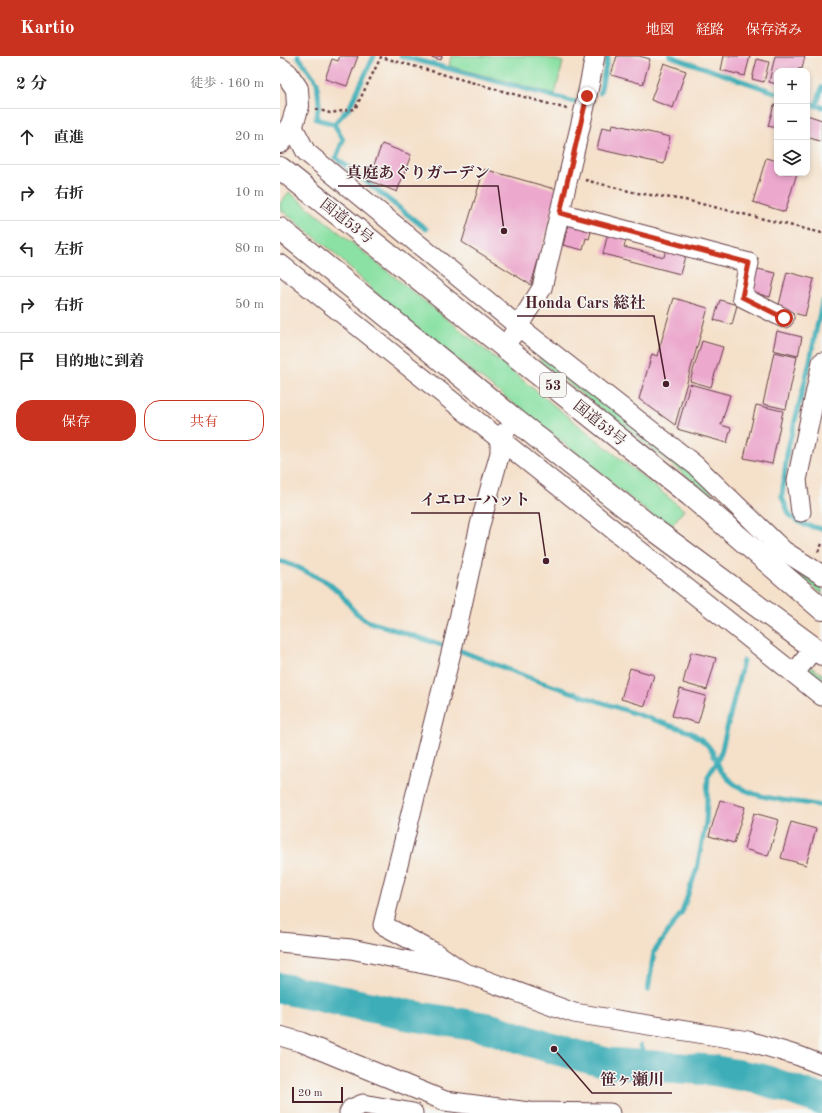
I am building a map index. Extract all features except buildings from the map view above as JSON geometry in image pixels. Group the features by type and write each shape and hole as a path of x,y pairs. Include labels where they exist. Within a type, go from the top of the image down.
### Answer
{"main road":[{"path":"280,70 287,74 297,89 298,106 286,134"},
{"name":"国道53号","path":"280,168 690,495 822,609"},
{"path":"280,229 514,419 652,528 818,651"}],"street":[{"path":"506,348 542,288 569,176 595,56"},
{"path":"286,134 518,326 695,465 784,551 822,575"},
{"path":"560,213 749,263 742,297 784,318"},
{"path":"280,264 822,696"},
{"path":"801,512 797,480 822,362"},
{"path":"463,972 439,955 383,925 452,648 480,525 500,453 500,439 514,419"},
{"path":"794,674 818,651"},
{"path":"280,942 351,949 463,972 574,1013 748,1041 799,1056 822,1065"},
{"path":"280,1036 301,1042 445,1101 529,1112 610,1113"},
{"path":"349,1113 351,1109 363,1104 413,1113"}],"path":[{"path":"322,111 330,113 355,109 381,57 583,114"},
{"path":"569,176 637,193 685,200 822,233"}],"green space":[{"path":"451,56 539,56 563,62 555,94 449,66"},
{"path":"289,192 684,510 669,529 615,486 608,478 392,308 331,250 280,209 280,203"},
{"path":"542,353 689,467 722,504 542,363 539,357"},
{"path":"780,560 822,585 822,594"},
{"path":"808,665 822,674 822,689 804,675"}],"waterway":[{"path":"298,56 317,82 319,104 316,119 334,124 343,140 336,158 426,229"},
{"path":"334,124 349,108 374,56"},
{"path":"401,56 582,104"},
{"path":"600,93 608,56"},
{"path":"670,56 774,92"},
{"path":"816,106 822,87"},
{"path":"810,104 822,107"},
{"path":"822,302 809,365 787,452 782,497 790,516 805,525 822,529"},
{"path":"280,561 297,567 327,582 340,593 355,612 367,621 448,647"},
{"path":"456,649 535,680 690,732 707,744 722,772 731,782 742,789 768,798 822,806"},
{"path":"648,990 654,952 682,912 697,868 706,822 708,776 721,753 743,661"},
{"path":"280,988 408,1015 489,1028 554,1049 607,1063 711,1070 761,1079 822,1100"},
{"path":"640,1046 649,1067"}],"place":[{"name":"真庭あぐりガーデン","path":"504,231"},
{"name":"Honda Cars 総社","path":"666,384"},
{"name":"イエローハット","path":"546,561"},
{"name":"笹ヶ瀬川","path":"554,1049"}],"route":[{"path":"587,96 560,213 749,263 742,297 784,318"}]}
